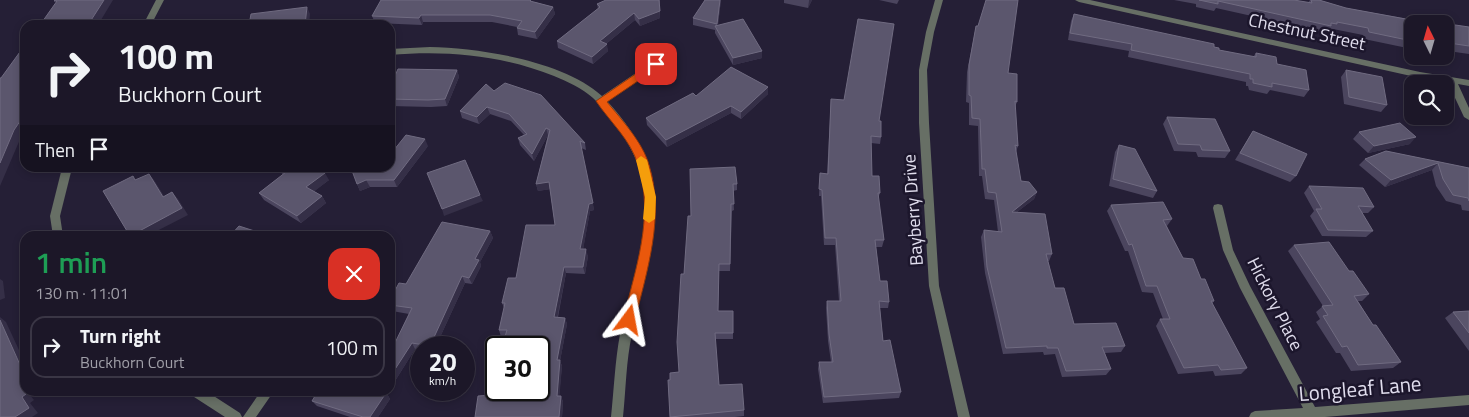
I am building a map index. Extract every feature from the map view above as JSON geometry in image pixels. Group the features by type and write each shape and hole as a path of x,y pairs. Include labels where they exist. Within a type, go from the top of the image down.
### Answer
{"street":[{"path":"150,20 160,0"},
{"name":"Bayberry Drive","path":"939,0 930,32 923,70 924,123 934,286 964,417"},
{"name":"Chestnut Street","path":"1079,0 1424,75"},
{"path":"395,51 449,49 517,60 561,76 590,91 601,101 626,133 644,164 650,197 648,238 625,336 617,417"},
{"path":"601,101 670,54"},
{"name":"Chestnut Street","path":"1454,81 1469,83"},
{"path":"1454,85 1469,117"},
{"path":"57,231 55,216 66,172"},
{"name":"Hickory Place","path":"1218,208 1228,250 1245,288 1312,413"},
{"path":"203,396 236,417"},
{"path":"249,417 264,396"},
{"name":"Longleaf Lane","path":"1255,417 1469,400"}],"building":[{"path":"104,0 91,20 44,20 57,1 54,1"},
{"path":"381,0 531,0 553,7 535,32 517,28 522,21 490,15 421,15 419,18 372,16"},
{"path":"606,0 659,0 660,11 639,19 634,13 600,41 607,44 592,57 557,41 600,7 597,4"},
{"path":"705,0 720,0 717,24 693,18"},
{"path":"986,0 1018,0 1008,73 1017,74 1017,102 1015,101 1018,146 1015,145 1021,181 1029,182 1037,192 1012,212 1045,214 1052,254 1046,254 1055,288 1064,288 1074,324 1116,323 1125,346 1102,347 1111,369 1066,371 1058,348 1047,348 1047,346 1006,348 987,267 984,230 1002,232 996,193 988,192 985,169 982,169 980,119 972,118 971,96 969,95 969,65 976,26 978,26"},
{"path":"1199,0 1294,0 1312,3 1311,0 1319,0 1346,8 1404,19 1404,39 1369,32 1368,28 1337,22 1337,24 1331,23 1331,26 1218,1 1218,4"},
{"path":"307,7 306,20 250,20 251,14"},
{"path":"1074,14 1214,44 1214,47 1219,48 1219,50 1256,57 1256,53 1276,57 1277,64 1306,70 1309,90 1272,83 1272,87 1253,83 1253,79 1250,79 1250,74 1131,50 1132,44 1070,33"},
{"path":"743,19 762,51 733,58 715,26"},
{"path":"858,19 894,24 879,121 881,121 881,137 871,136 872,176 879,176 880,193 878,193 884,240 875,240 880,281 887,281 889,302 879,301 883,341 890,340 901,392 824,397 819,362 833,362 827,301 841,301 836,238 825,238 822,190 819,189 820,173 828,174 831,99 844,100"},
{"path":"1454,25 1469,27 1469,46 1454,44"},
{"path":"20,52 20,121 14,130 0,163 0,78"},
{"path":"731,67 768,87 741,112 731,106 666,140 646,118 693,93 696,96"},
{"path":"398,69 457,70 445,99 395,99 395,76"},
{"path":"1346,70 1382,77 1387,105 1349,97"},
{"path":"505,83 541,95 585,143 580,141 593,203 589,204 580,249 586,249 583,267 564,267 554,317 565,318 557,360 560,360 557,396 561,396 559,417 475,417 478,396 485,396 485,401 550,401 550,336 505,336 507,330 499,330 505,303 502,303 508,278 516,278 526,225 555,225 549,182 536,184 550,130 546,128 532,154 518,138 527,134 509,114 487,107 477,117 460,111 486,84 494,91"},
{"path":"1167,117 1215,119 1230,151 1202,150 1200,145 1178,144"},
{"path":"1400,123 1416,137 1374,146 1359,132"},
{"path":"1253,131 1307,154 1296,176 1240,153"},
{"path":"406,135 425,139 394,180 366,180 357,184 352,172 395,172 395,149"},
{"path":"1119,145 1135,149 1157,191 1113,179"},
{"path":"1386,151 1469,168 1469,201 1468,198 1453,195 1443,179 1438,163 1391,180 1365,159"},
{"path":"465,160 480,195 442,209 427,173"},
{"path":"735,167 737,184 733,184 734,204 731,204 730,264 719,264 718,311 733,311 733,333 715,333 719,385 742,384 744,410 670,417 668,380 670,380 670,373 679,372 677,342 681,274 684,274 688,216 691,216 690,169"},
{"path":"286,172 325,173 306,187 322,196 297,216 259,193"},
{"path":"149,174 163,197 172,192 182,208 139,231 127,231 103,191 133,176 135,180"},
{"path":"1309,186 1363,188 1374,207 1358,206 1373,231 1328,230 1316,209 1322,209"},
{"path":"1163,202 1172,219 1163,220 1183,258 1193,259 1201,279 1205,279 1214,301 1211,301 1247,368 1221,370 1218,365 1184,368 1160,319 1170,319 1157,286 1146,286 1132,244 1129,245 1111,205"},
{"path":"442,222 490,231 475,259 479,260 469,278 462,276 435,336 410,336 410,346 395,369 395,343 412,308 395,306 395,291 399,283 406,284"},
{"path":"239,226 254,231 234,231"},
{"path":"1329,242 1349,271 1353,271 1369,294 1354,296 1401,362 1358,365 1347,346 1342,347 1323,316 1328,315 1322,306 1333,305 1294,245"},
{"path":"1469,311 1469,333 1453,312"},
{"path":"0,320 20,365 20,396 23,396 22,397 29,408 15,417 0,417"},
{"path":"315,396 384,396 370,417 363,417 312,401"}],"slow traffic":[{"path":"641,160 644,164 650,197 649,219"}],"route":[{"path":"629,320 648,238 650,197 644,164 626,133 601,101 656,64"}]}
